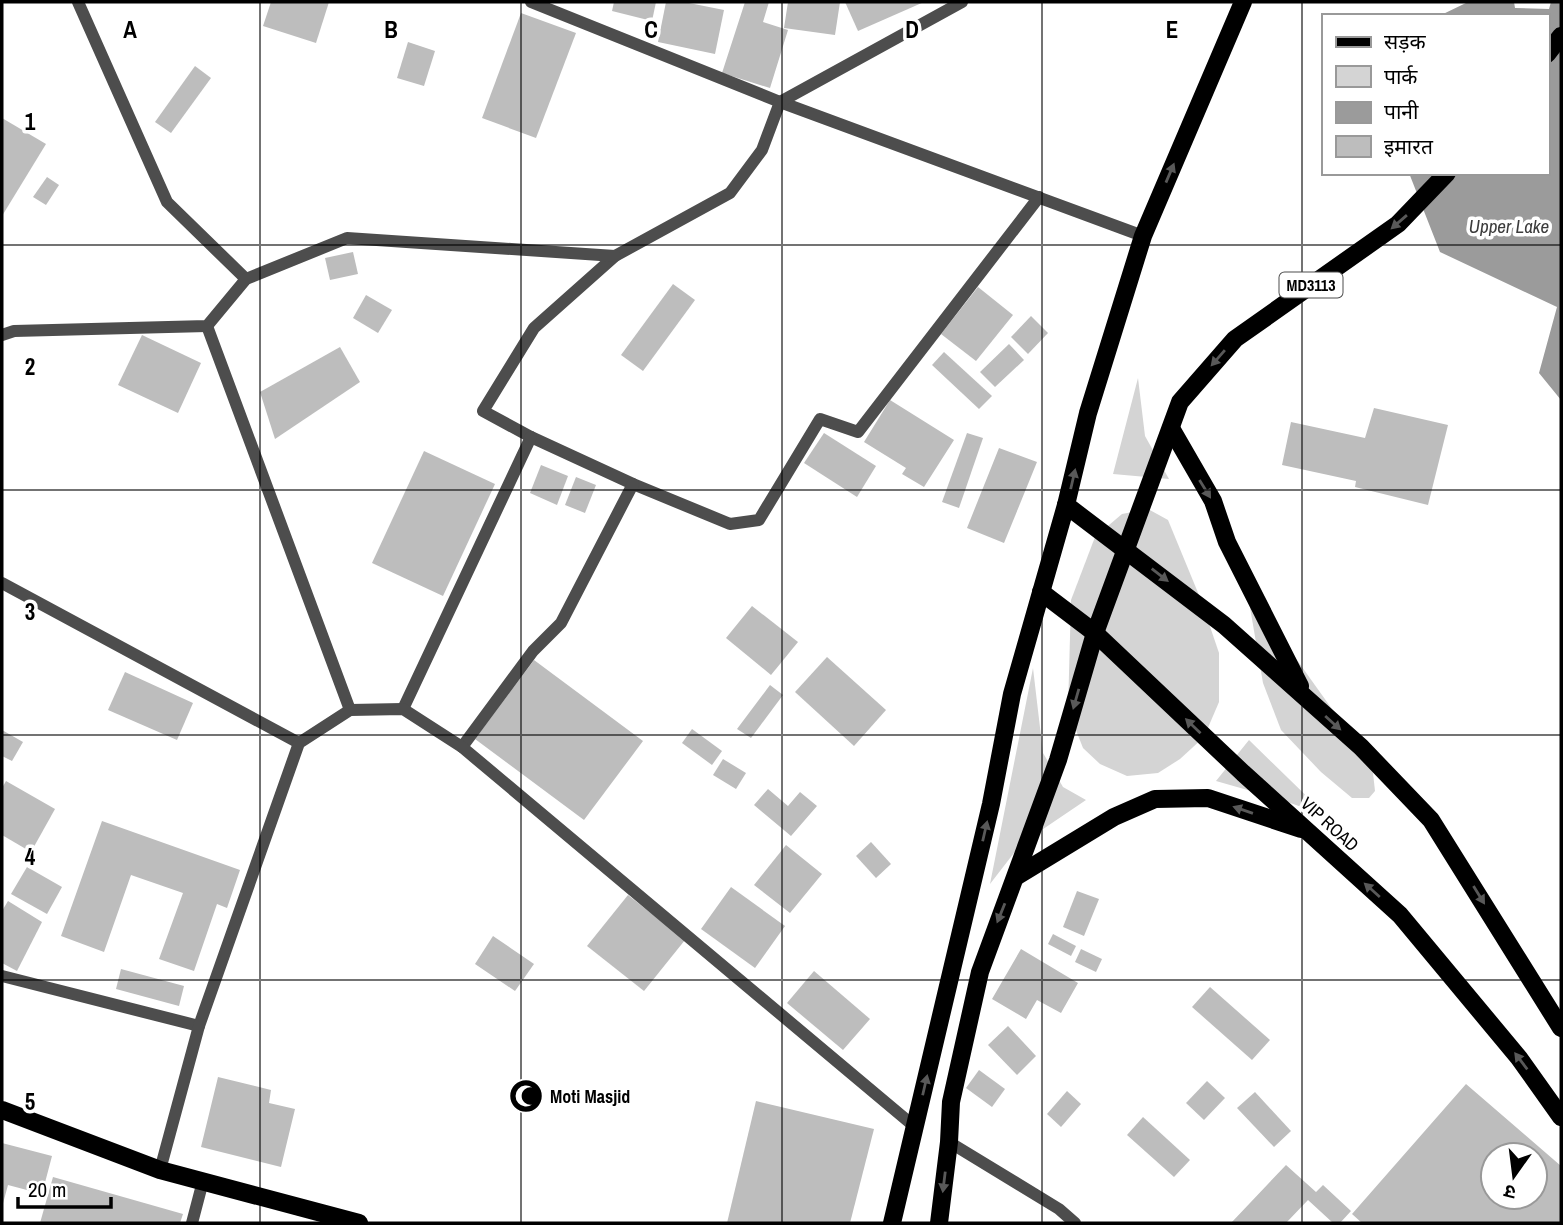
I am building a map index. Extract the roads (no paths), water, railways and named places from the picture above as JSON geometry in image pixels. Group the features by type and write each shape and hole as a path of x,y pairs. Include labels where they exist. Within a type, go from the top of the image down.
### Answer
{"main road":[{"path":"892,1223 991,804 1013,694 1066,505 1088,413 1143,236 1243,2"},
{"path":"1549,51 1561,36"},
{"name":"MD3113","path":"1172,429 1180,402 1234,339 1398,224 1445,175"},
{"path":"939,1223 951,1102 980,972 1058,760 1095,633 1172,429"},
{"path":"1172,429 1213,501 1227,542 1305,697"},
{"path":"1066,505 1224,625 1361,747 1431,820 1561,1028"},
{"name":"VIP ROAD","path":"1041,592 1095,633 1307,832 1400,915 1519,1058 1561,1117"},
{"path":"1017,876 1114,817 1155,799 1208,799 1307,832"},
{"path":"2,1110 160,1170 359,1223"}],"street":[{"path":"78,2 167,202 246,279"},
{"path":"531,2 780,102 1143,236"},
{"path":"962,2 780,102 762,150 730,193 615,256 534,328 483,411 531,437 633,484 730,524 759,520 820,419 858,432 1039,197"},
{"path":"2,335 14,331 207,326 246,279 347,238 615,256"},
{"path":"207,326 350,710"},
{"path":"403,709 531,437"},
{"path":"462,747 533,651 561,624 633,484"},
{"path":"2,583 299,743"},
{"path":"160,1170 199,1026 299,743 350,710 403,709 462,747 915,1127"},
{"path":"2,976 199,1026"},
{"path":"949,1142 1059,1209 1075,1223"},
{"path":"192,1223 203,1181"}],"water":[{"name":"Upper Lake","path":"1468,2 1514,2 1515,8 1549,9 1551,2 1561,2 1561,400 1539,373 1557,307 1440,252 1410,175 1549,175 1549,14 1443,14"}],"place":[{"name":"Moti Masjid","path":"526,1096"}]}
